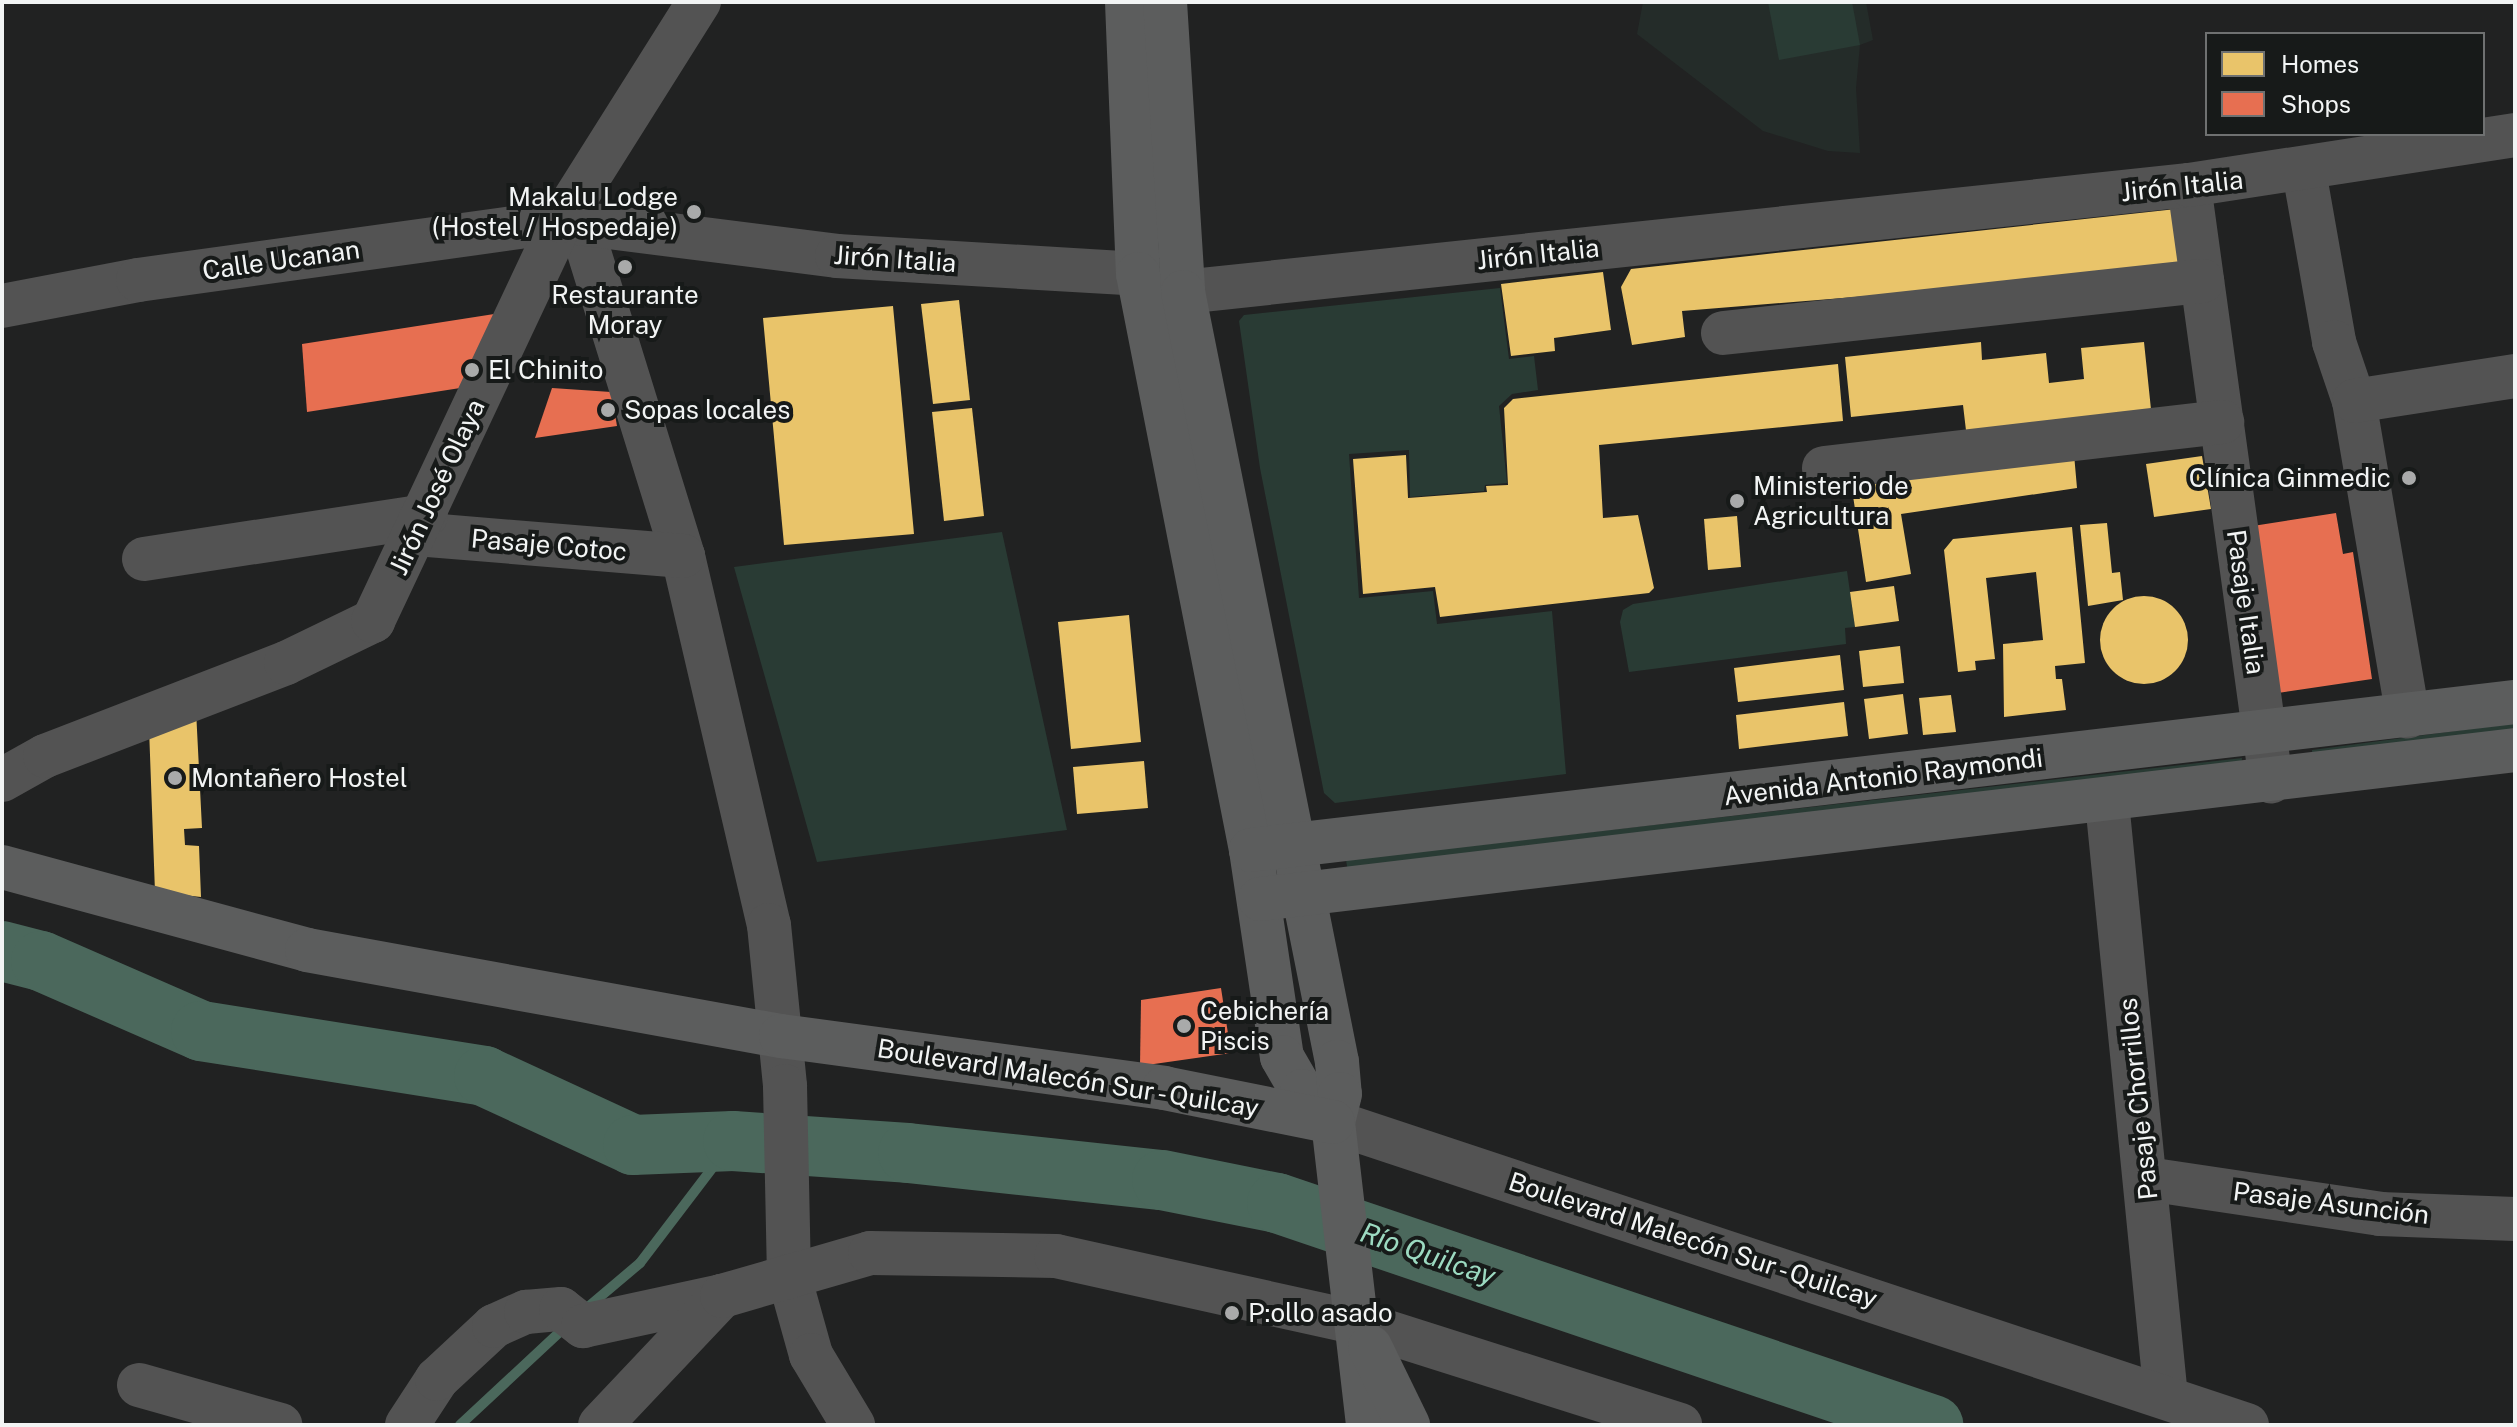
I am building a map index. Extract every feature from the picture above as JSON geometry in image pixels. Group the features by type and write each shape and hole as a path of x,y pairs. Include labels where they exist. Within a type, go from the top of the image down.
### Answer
{"main road":[{"path":"1127,2 1138,274 1272,848 1303,896 1337,1062 1340,1094 1335,1141 1357,1303 1368,1425"},
{"path":"1165,2 1183,292 1272,848 1260,899 1282,1057 1335,1141"},
{"name":"Avenida Antonio Raymondi","path":"1272,848 2515,702"},
{"name":"Avenida Antonio Raymondi","path":"1260,899 2107,802 2515,750"},
{"name":"Boulevard Malecón Sur - Quilcay","path":"2,867 307,950 781,1036 1164,1088 1335,1141"},
{"path":"1357,1303 1408,1425"}],"street":[{"name":"Jirón José Olaya","path":"2,780 45,756 286,663 373,621 570,222 699,2"},
{"name":"Jirón Italia","path":"570,222 837,256 1138,274 1183,292 2189,185 2304,171 2515,135"},
{"path":"2304,171 2334,342 2354,401 2408,716"},
{"name":"Pasaje Italia","path":"2189,185 2271,781"},
{"name":"Calle Ucanan","path":"2,306 138,280 570,222"},
{"path":"570,222 683,556 769,925 785,1086 789,1255 811,1355 853,1425"},
{"path":"1723,333 2202,281"},
{"path":"2354,401 2515,376"},
{"path":"1824,468 2222,422"},
{"name":"Pasaje Cotoc","path":"144,559 421,525 683,556"},
{"name":"Pasaje Chorrillos","path":"2107,802 2147,1179 2166,1397"},
{"name":"Boulevard Malecón Sur - Quilcay","path":"1335,1141 2166,1397 2247,1425"},
{"name":"Pasaje Asunción","path":"2147,1179 2380,1214 2515,1219"},
{"path":"600,1425 722,1296 789,1255 870,1253 1056,1256 1357,1303 1680,1425"},
{"path":"407,1425 437,1379 494,1326 526,1312 572,1318 722,1296"},
{"path":"139,1385 280,1425"}],"shaded area":[{"path":"1643,2 1866,2 1873,40 1860,45 1856,88 1860,153 1828,151 1763,131 1637,34"}],"green space":[{"path":"1768,2 1852,2 1860,45 1779,60"},
{"path":"1500,288 1509,359 1534,356 1538,390 1512,394 1499,406 1507,483 1485,485 1484,491 1410,497 1409,450 1349,454 1359,598 1433,591 1437,624 1552,611 1566,774 1335,803 1324,793 1260,468 1239,321 1244,315"},
{"path":"1002,532 1067,830 817,862 734,567"},
{"path":"1847,571 1855,627 1845,628 1846,644 1629,672 1620,622 1623,610 1633,604"},
{"path":"2515,723 2515,743 2312,767 2312,750"},
{"path":"2242,758 2240,778 1349,878 1346,860"}],"building: Homes":[{"path":"2176,209 2189,270 1682,311 1685,337 1632,345 1621,287 1631,269"},
{"path":"1603,272 1611,330 1554,338 1555,351 1511,356 1501,284"},
{"path":"959,300 970,400 933,404 921,304"},
{"path":"893,306 914,534 784,545 763,318"},
{"path":"1981,342 1982,360 2046,353 2049,383 2084,379 2081,348 2144,342 2152,419 1967,439 1963,405 1851,417 1845,357"},
{"path":"1838,364 1843,421 1599,445 1603,518 1638,515 1654,588 1649,593 1440,617 1435,587 1363,594 1353,459 1406,455 1408,498 1487,492 1486,486 1508,485 1504,408 1513,399"},
{"path":"972,408 984,516 944,521 932,412"},
{"path":"2074,454 2077,488 1901,514 1911,574 1866,582 1850,476"},
{"path":"2202,456 2211,509 2154,517 2146,464"},
{"path":"1737,516 1741,567 1708,570 1704,519"},
{"path":"2107,523 2112,573 2120,572 2123,600 2088,606 2080,525"},
{"path":"2072,527 2085,663 2055,666 2056,679 2062,679 2066,710 2004,717 2003,644 2043,640 2036,572 1986,578 1995,659 1975,661 1976,670 1958,672 1944,550 1953,539"},
{"path":"1894,586 1899,621 1855,627 1850,592"},
{"path":"2144,596 2161,599 2175,609 2185,623 2188,640 2185,657 2175,671 2161,681 2144,684 2127,681 2113,671 2103,657 2100,640 2103,623 2113,609 2127,599"},
{"path":"1129,615 1141,742 1071,749 1058,622"},
{"path":"1900,646 1904,683 1863,687 1859,651"},
{"path":"1840,655 1844,690 1738,702 1734,668"},
{"path":"1903,694 1908,734 1869,739 1864,699"},
{"path":"1951,695 1956,732 1923,735 1919,698"},
{"path":"1844,702 1848,736 1739,749 1736,715"},
{"name":"Montañero Hostel","path":"196,710 202,828 184,829 185,845 199,846 201,897 155,892 149,728"},
{"path":"1144,761 1148,808 1077,814 1073,767"}],"building: Shops":[{"path":"507,312 473,386 307,412 302,344"},
{"path":"552,388 611,392 617,426 535,438"},
{"path":"2336,513 2343,554 2353,552 2372,679 2271,694 2240,528"},
{"name":"Cebichería Piscis","path":"1221,988 1231,1053 1140,1066 1141,1000"}],"waterway":[{"name":"Río Quilcay","path":"2,951 41,961 201,1031 484,1076 633,1145 733,1141 908,1153 1162,1180 1277,1203 1933,1425"},
{"path":"588,1307 640,1263 733,1141"},
{"path":"460,1425 566,1326"}],"place":[{"name":"Makalu Lodge (Hostel / Hospedaje)","path":"694,212"},
{"name":"Restaurante Moray","path":"625,267"},
{"name":"El Chinito","path":"472,370"},
{"name":"Sopas locales","path":"608,410"},
{"name":"Clínica Ginmedic","path":"2409,478"},
{"name":"Ministerio de Agricultura","path":"1737,501"},
{"name":"Montañero Hostel","path":"175,778"},
{"name":"Cebichería Piscis","path":"1184,1026"},
{"name":"P:ollo asado","path":"1232,1313"}]}
